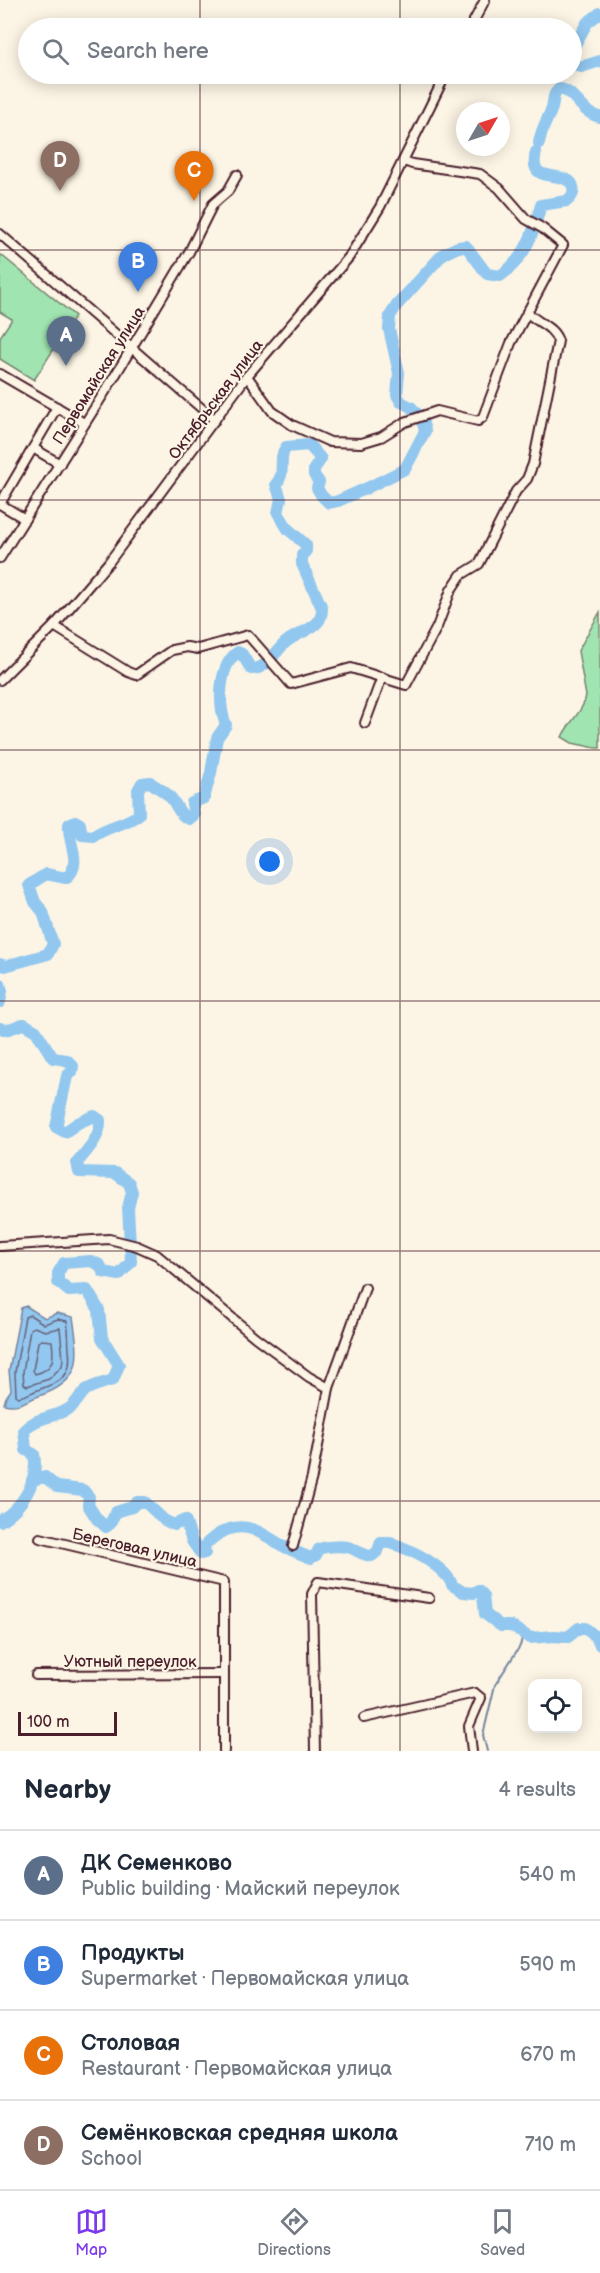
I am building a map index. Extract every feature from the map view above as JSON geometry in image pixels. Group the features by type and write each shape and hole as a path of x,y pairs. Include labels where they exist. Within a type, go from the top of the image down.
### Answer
{"street":[{"path":"475,18 485,0"},
{"name":"Октябрьская улица","path":"0,680 54,626 109,562 247,376 349,257 367,230 442,84"},
{"path":"247,376 272,411 292,426 330,442 361,443 381,437 418,416 437,411 478,421 483,417 511,343 563,244 542,228 531,223 499,188 480,174 412,164 404,160"},
{"name":"Первомайская улица","path":"0,557 60,464 189,252 213,204 228,191 237,175"},
{"path":"0,234 215,420"},
{"path":"54,626 135,675 172,650 187,647 198,649 248,635 291,684 351,668 406,685 433,637 451,590 461,575 478,564 516,491 527,479 530,471 558,341 556,335 547,326 527,312"},
{"path":"1,376 84,423"},
{"path":"25,519 0,504 57,407"},
{"path":"33,448 60,464"},
{"path":"365,723 382,677"},
{"path":"0,1246 109,1239 137,1246 157,1255 176,1269 211,1302 264,1344 309,1377 329,1388"},
{"path":"293,1546 312,1477 329,1388 365,1288"},
{"name":"Береговая улица","path":"40,1538 224,1582 223,1674"},
{"path":"315,1751 312,1594 318,1582 429,1598"},
{"path":"223,1674 224,1751"},
{"name":"Уютный переулок","path":"36,1675 223,1674"},
{"path":"364,1718 476,1693 481,1698 469,1726 472,1751"}],"green space":[{"path":"0,254 75,316 34,380 0,359 0,337 12,319 0,312"},
{"path":"600,612 600,748 596,748 572,743 562,737 579,712 586,696 578,651"}],"water":[{"path":"26,1306 45,1318 57,1313 73,1317 77,1356 71,1375 64,1383 54,1390 19,1404 9,1405 4,1404 11,1390 9,1371 21,1308"}],"waterway":[{"path":"582,32 587,23 600,13"},
{"path":"582,67 600,61"},
{"path":"539,143 554,96 559,89 569,93 588,112 600,117"},
{"path":"0,964 5,966 48,954 53,944 43,912 35,902 29,885 46,874 66,878 71,872 74,866 74,852 69,824 75,821 80,824 82,835 94,836 129,820 139,814 138,790 142,783 150,782 168,795 185,817 189,819 194,815 192,803 204,798 217,738 226,725 221,697 223,676 231,658 238,652 242,654 251,669 261,667 289,640 318,622 321,615 322,608 302,564 302,555 306,551 306,545 288,529 278,513 281,499 276,484 281,475 283,452 286,447 309,445 321,459 314,469 314,475 319,482 317,488 329,503 338,501 405,469 425,431 422,420 411,407 401,402 397,395 399,373 389,329 390,316 397,305 443,254 458,247 466,246 487,274 500,276 509,269 527,245 541,205 567,201 574,189 569,181 538,171 535,167 536,152"},
{"path":"0,984 2,991 0,1002"},
{"path":"0,1028 9,1029 24,1024 36,1031 53,1058 67,1060 73,1066 72,1072 67,1076 56,1127 65,1132 94,1116 100,1120 96,1138 77,1163 79,1172 115,1173 129,1183 132,1192 128,1208 131,1262 119,1275 103,1272 100,1265 91,1261 64,1263 58,1273 58,1282 69,1291 87,1290 99,1310 102,1338 119,1365 113,1380 89,1388 70,1408 35,1422 24,1430 26,1450 34,1454 32,1483 22,1501 0,1521"},
{"path":"32,1480 45,1477 57,1487 83,1490 89,1497 88,1505 97,1519 106,1527 116,1512 132,1507 137,1502 145,1502 164,1520 174,1525 185,1520 192,1541 201,1554 205,1553 205,1546 213,1538 231,1528 239,1527 255,1530 284,1547 311,1558 319,1549 336,1546 350,1548 372,1556 378,1551 381,1542 389,1543 410,1550 432,1563 452,1585 463,1592 474,1593 478,1590 483,1596 485,1614 501,1626 511,1626 530,1638 568,1637 579,1628 585,1628 596,1637 600,1645"},
{"path":"487,1751 483,1735 495,1685 520,1646 523,1635"}],"place":[{"name":"Семёнковская средняя школа","path":"60,191"},
{"name":"Столовая","path":"194,201"},
{"name":"Продукты","path":"138,292"},
{"name":"ДК Семенково","path":"66,366"}]}
